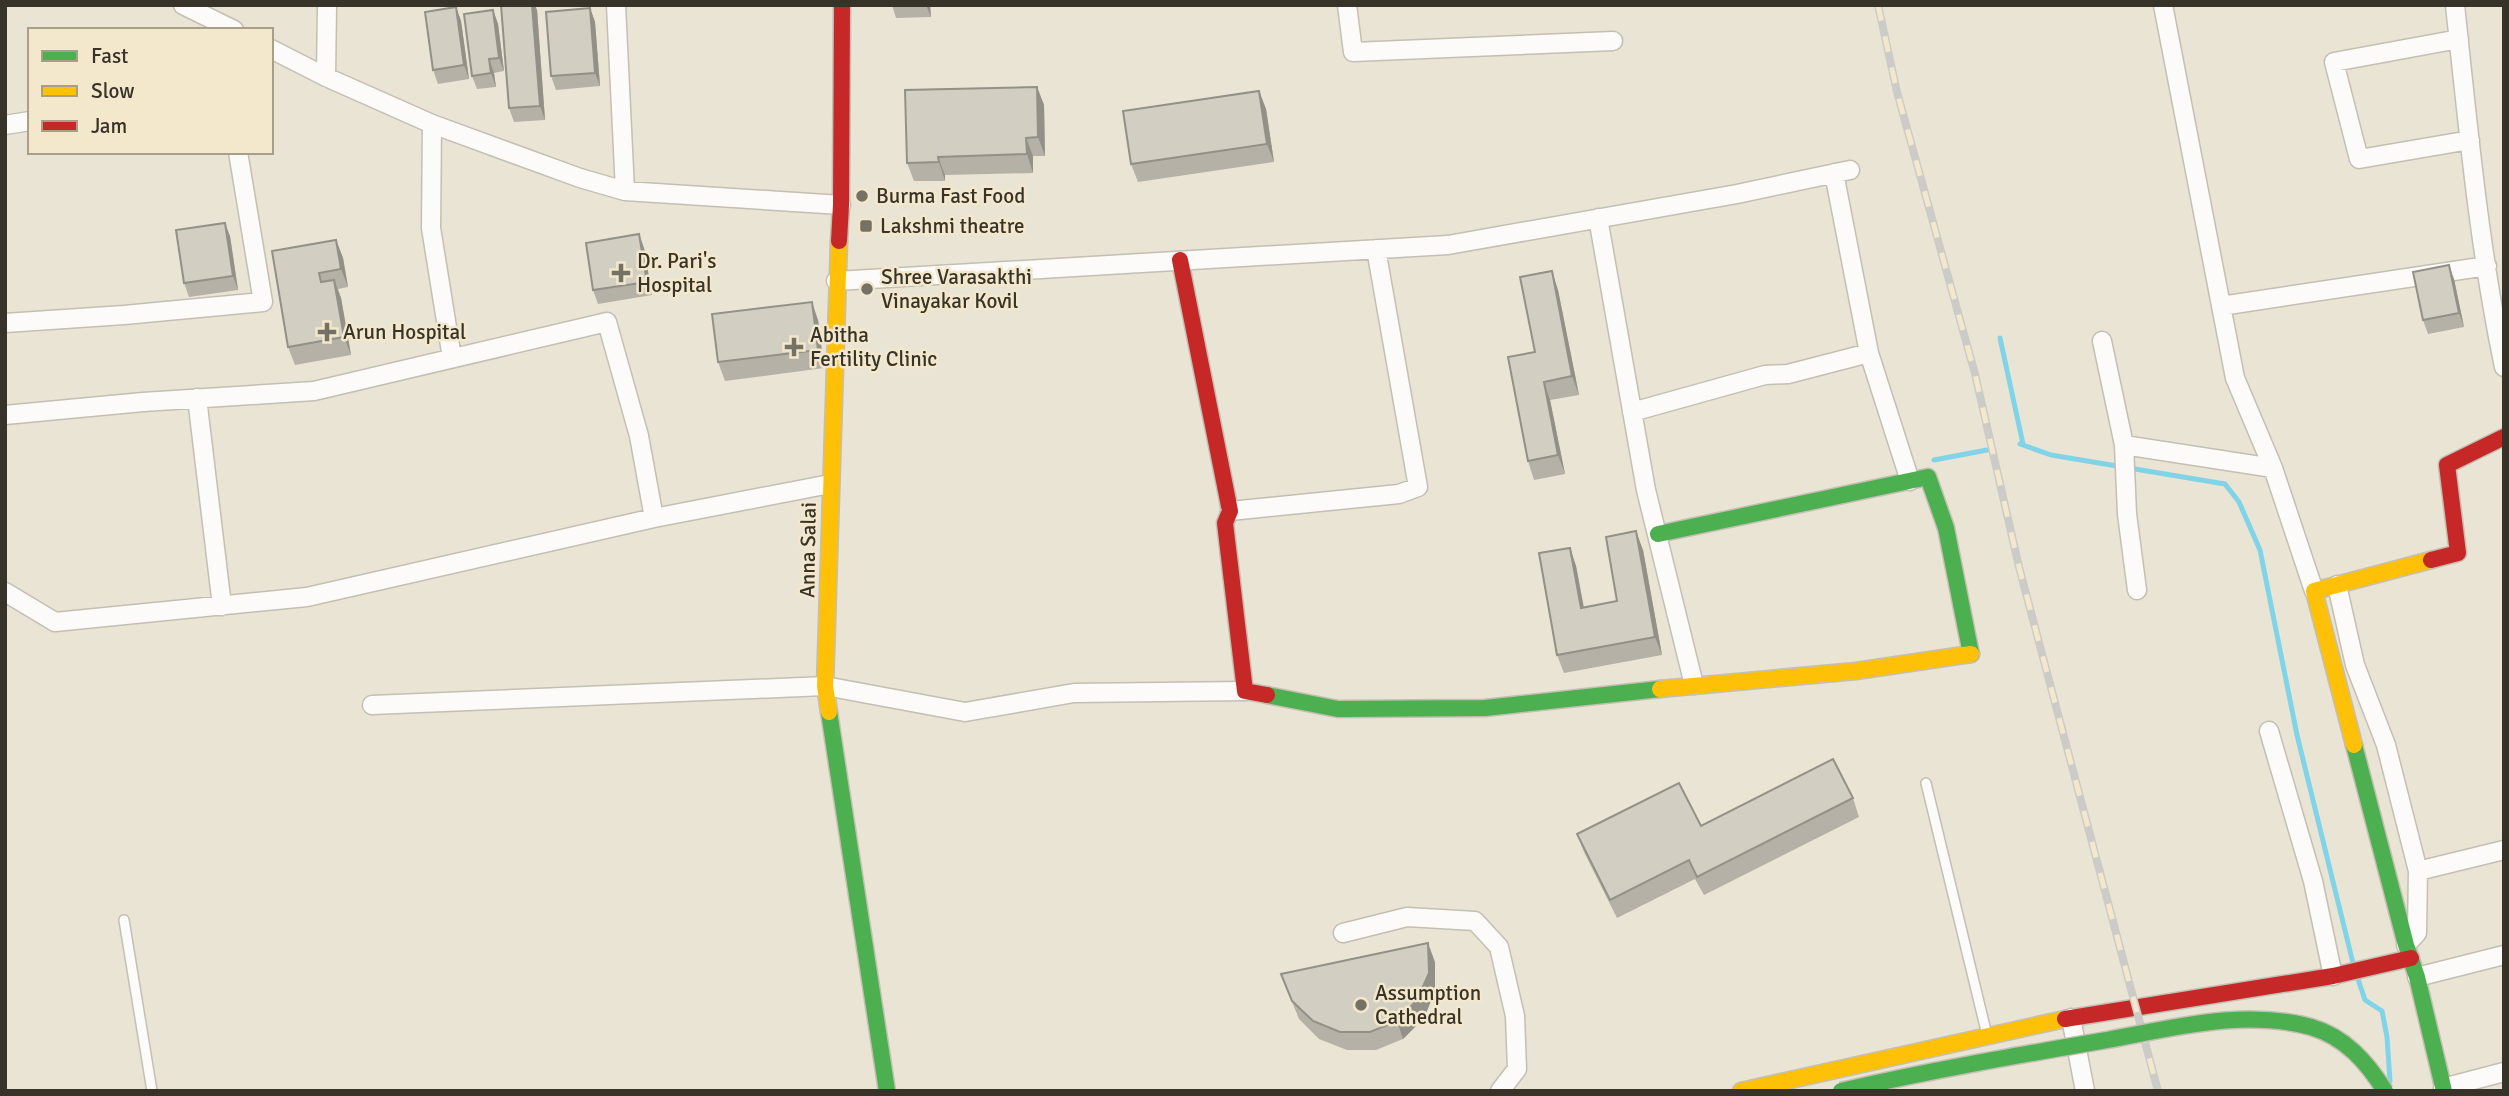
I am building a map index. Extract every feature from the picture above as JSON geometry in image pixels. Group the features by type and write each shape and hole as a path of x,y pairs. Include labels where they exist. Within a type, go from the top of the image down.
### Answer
{"street":[{"path":"183,5 213,24"},
{"path":"326,77 327,5"},
{"path":"616,5 625,191"},
{"name":"Anna Salai","path":"842,5 841,205 836,281 825,686 887,1091"},
{"path":"1347,5 1353,52 1613,41"},
{"path":"2164,5 2235,378 2273,468 2314,591 2408,952 2417,977 2444,1089 2504,1072"},
{"path":"2455,5 2487,266 2504,367"},
{"path":"2459,39 2334,62 2359,159 2470,140"},
{"path":"273,50 326,77 432,124 580,178 625,191 841,205"},
{"path":"5,125 28,121"},
{"path":"432,124 431,228 452,358"},
{"path":"5,323 262,302 238,154"},
{"path":"836,281 1448,245 1737,194 1842,171 1869,353 1910,481"},
{"path":"1598,218 1646,490 1694,685"},
{"path":"1230,511 1399,494 1418,488 1376,249"},
{"path":"1181,260 1230,511 1225,523 1245,691"},
{"path":"2221,306 2487,266"},
{"path":"5,415 314,391 607,322 639,436 654,519"},
{"path":"2102,341 2124,445 2127,514 2137,590"},
{"path":"1632,412 1765,375 1788,374 1869,353"},
{"path":"197,398 222,606"},
{"path":"2314,591 2458,553 2447,465 2503,440"},
{"path":"2124,445 2273,468"},
{"path":"372,705 825,686 965,712 1074,693 1245,691 1338,709 1485,708 1694,685 1856,671 1970,654 1947,528 1928,477 1658,534"},
{"path":"5,592 55,622 307,597 654,519 830,484"},
{"path":"1741,1091 2071,1018 2333,976 2408,952 2417,933 2418,871 2386,746 2355,665 2337,585"},
{"path":"2269,731 2313,881 2333,976"},
{"path":"2418,871 2504,850"},
{"path":"1343,933 1407,917 1475,920 1499,947 1515,1016 1517,1069 1500,1091"},
{"path":"2417,977 2504,955"},
{"path":"2071,1018 2084,1091"},
{"path":"1841,1091 2009,1056 2221,1021 2267,1019 2310,1026 2347,1043 2363,1058 2385,1091"}],"lane":[{"path":"1926,783 1987,1037"},
{"path":"124,920 152,1091"}],"building":[{"path":"501,5 532,5 540,106 509,108"},
{"path":"456,7 464,65 433,70 425,12"},
{"path":"590,8 595,73 551,76 546,12"},
{"path":"493,10 499,58 489,59 491,73 472,76 464,14"},
{"path":"1037,87 1038,137 1026,138 1027,154 938,157 939,162 907,163 905,90"},
{"path":"1259,91 1267,144 1131,164 1123,111"},
{"path":"225,223 233,276 184,283 176,230"},
{"path":"639,234 647,282 593,290 586,243"},
{"path":"336,240 341,269 319,273 321,282 334,280 344,337 288,347 272,251"},
{"path":"2449,265 2459,313 2423,320 2413,272"},
{"path":"1552,271 1572,376 1544,382 1558,455 1528,461 1508,357 1535,352 1520,277"},
{"path":"812,302 818,350 718,362 712,314"},
{"path":"1636,531 1655,637 1557,655 1539,553 1570,548 1581,608 1617,601 1606,537"},
{"path":"1833,759 1853,798 1697,877 1689,860 1610,900 1577,834 1679,783 1701,826"},
{"name":"Assumption Cathedral","path":"1428,943 1429,973 1417,1000 1397,1021 1370,1032 1340,1032 1313,1021 1292,1001 1281,974"}],"waterway":[{"path":"2000,338 2023,444"},
{"path":"2020,444 2051,455 2225,484 2239,502 2260,550 2297,735 2353,963"},
{"path":"1934,460 1987,450"},
{"path":"2357,976 2365,1000 2382,1011 2390,1081"}],"railway":[{"path":"1878,5 1897,92 1975,374 2019,567 2158,1091"}],"traffic: fast":[{"path":"1658,534 1928,477 1946,528 1971,654"},
{"path":"1267,695 1338,709 1485,708 1660,689"},
{"path":"829,712 887,1091"},
{"path":"2354,745 2406,945 2417,977 2444,1091"},
{"path":"1841,1091 2180,1026 2259,1019 2311,1027 2334,1037 2363,1061 2385,1091"}],"traffic: slow":[{"path":"829,712 825,686 839,241"},
{"path":"2354,745 2314,591 2431,560"},
{"path":"1660,689 1856,671 1971,654"},
{"path":"1741,1091 2065,1019"}],"traffic: jam":[{"path":"839,241 842,5"},
{"path":"1180,260 1230,511 1225,523 1245,691 1267,695"},
{"path":"2431,560 2458,553 2447,465 2504,437"},
{"path":"2065,1019 2333,976 2411,958"}],"place":[{"name":"Burma Fast Food","path":"862,196"},
{"name":"Lakshmi theatre","path":"866,226"},
{"name":"Dr. Pari's Hospital","path":"621,273"},
{"name":"Shree Varasakthi Vinayakar Kovil","path":"867,289"},
{"name":"Arun Hospital","path":"327,332"},
{"name":"Abitha Fertility Clinic","path":"794,347"},
{"name":"Assumption Cathedral","path":"1361,1005"}]}
